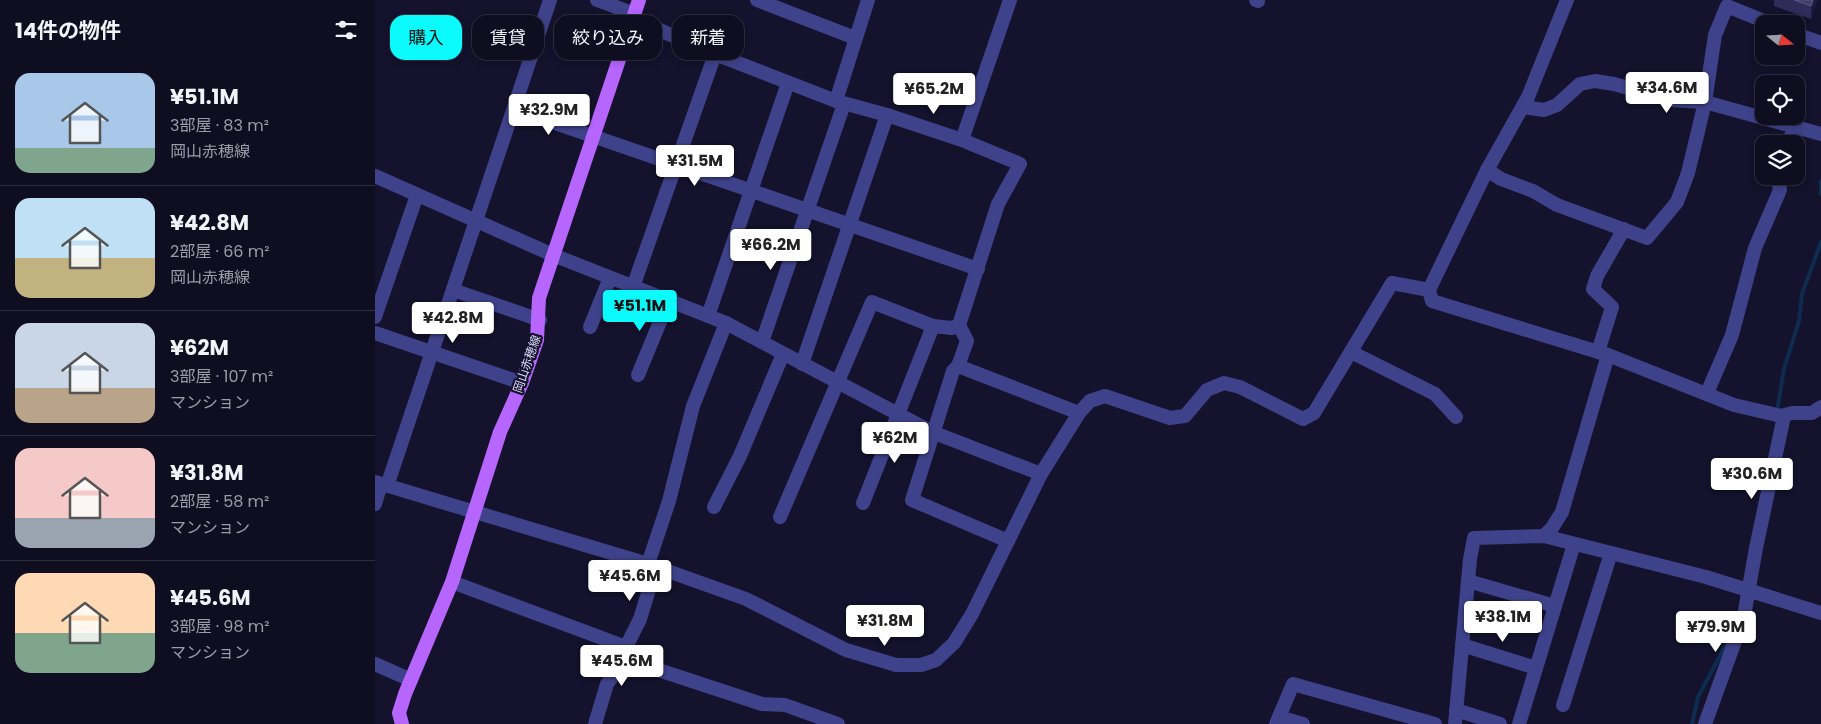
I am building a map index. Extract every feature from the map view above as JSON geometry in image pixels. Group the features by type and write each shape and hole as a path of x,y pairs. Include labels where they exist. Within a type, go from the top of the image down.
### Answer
{"main road":[{"name":"岡山赤穂線","path":"634,15 639,0"},
{"name":"岡山赤穂線","path":"402,724 399,713 452,582 473,511 500,432 522,383 537,340 539,298 619,60"}],"street":[{"path":"375,504 453,290 551,0"},
{"path":"597,0 632,15"},
{"path":"757,0 855,38"},
{"path":"762,342 807,210 840,102 855,38 868,0"},
{"path":"962,140 1011,0"},
{"path":"1567,0 1523,107 1487,170 1429,290 1432,301 1603,354 1734,405 1779,415 1812,413 1821,407"},
{"path":"1487,170 1557,205 1647,238 1677,202 1689,172 1705,102 1715,35 1727,6 1755,17"},
{"path":"1805,38 1821,44"},
{"path":"633,287 674,164 713,60"},
{"path":"731,60 840,102 887,115 962,140 1020,164 998,204 959,325 967,342 958,366 953,371 912,500 1008,541"},
{"path":"1523,107 1544,110 1557,105 1580,84 1595,81 1614,84 1671,100 1705,102 1821,134"},
{"path":"707,316 788,82"},
{"path":"513,109 978,268"},
{"path":"802,364 887,115"},
{"path":"1792,135 1795,128"},
{"path":"375,176 553,255 726,323 933,432 1041,474"},
{"path":"1707,393 1732,335 1755,248 1780,190 1779,185"},
{"path":"375,317 417,195"},
{"path":"1544,536 1552,528 1562,512 1603,354 1612,307 1593,289 1597,276 1624,229"},
{"path":"590,327 610,278"},
{"path":"381,484 652,565 746,599 846,650 896,665 921,665 936,660 954,644 972,614 1041,474 1079,413 1090,400 1105,396 1171,418 1185,416 1207,390 1224,383 1240,387 1303,419 1315,414 1392,283 1429,290"},
{"path":"453,290 539,320"},
{"path":"638,375 669,300"},
{"path":"780,517 872,302 933,326 952,328 959,325"},
{"path":"595,724 607,684 625,653 640,618 693,406 726,323"},
{"path":"863,503 933,326"},
{"path":"375,333 522,383"},
{"path":"1351,352 1435,394 1456,417"},
{"path":"714,507 740,456 783,354"},
{"path":"958,366 1079,413"},
{"path":"1705,724 1744,616 1746,588 1756,548 1779,415"},
{"path":"1455,724 1468,581 1474,538 1544,536 1746,588 1821,613"},
{"path":"1519,724 1574,544"},
{"path":"1563,705 1611,554"},
{"path":"1468,581 1555,606"},
{"path":"452,582 625,653 761,704 785,705 838,724"},
{"path":"1462,645 1536,668"},
{"path":"375,664 411,680"},
{"path":"1303,724 1277,721 1293,684 1435,724"},
{"path":"1456,710 1500,724"}],"building":[{"path":"1794,0 1813,0 1811,6"}],"waterway":[{"path":"1821,181 1821,194"},
{"path":"1777,411 1784,369 1799,321 1802,294 1821,242"},
{"path":"1692,724 1698,697 1730,637"}]}
